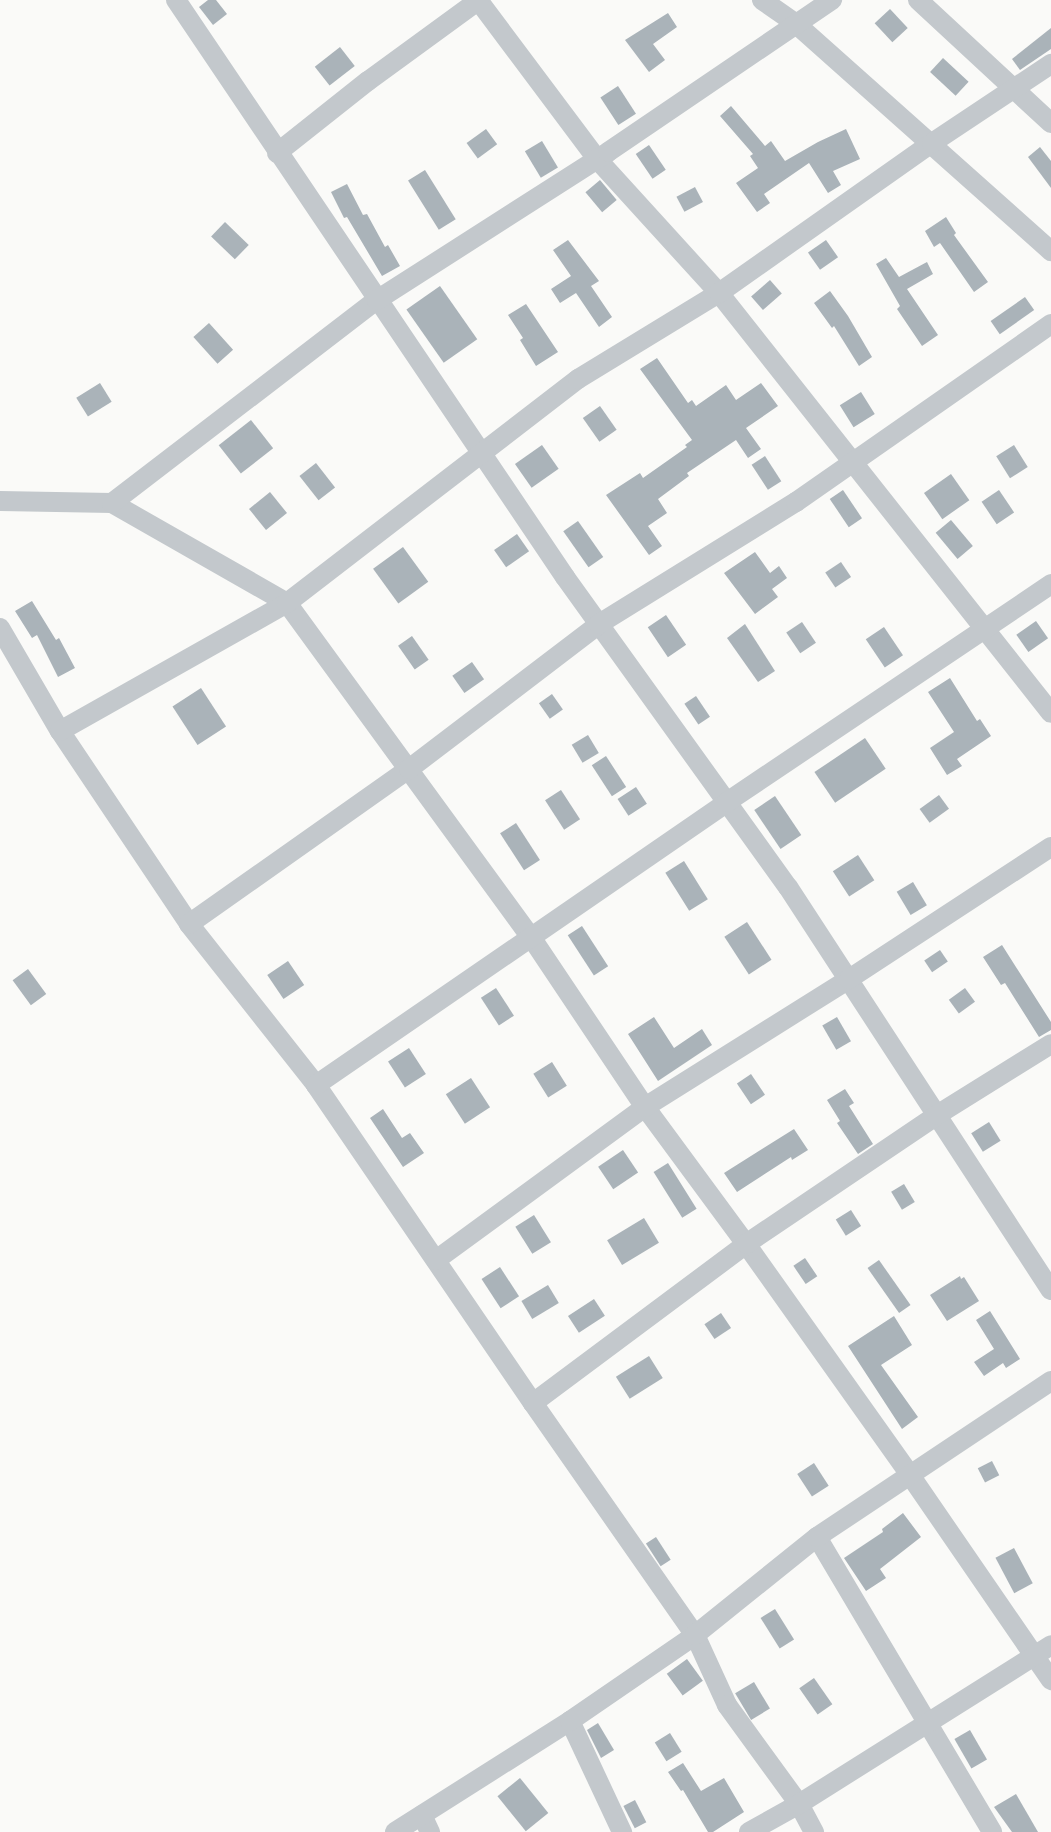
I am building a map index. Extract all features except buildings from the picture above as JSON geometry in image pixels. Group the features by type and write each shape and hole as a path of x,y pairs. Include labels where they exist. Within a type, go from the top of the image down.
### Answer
{"street":[{"path":"176,0 277,153 482,454 600,624 788,886 1051,1290"},
{"path":"277,153 368,81 478,0 597,159 719,293 1051,713"},
{"path":"762,0 796,23 932,142 1051,251"},
{"path":"112,503 377,300 597,159 832,0"},
{"path":"918,0 1051,123"},
{"path":"60,731 287,602 578,379 719,293 932,142 1051,64"},
{"path":"189,924 409,770 600,624 796,502 1051,324"},
{"path":"0,501 112,503 287,602 531,937 645,1107 746,1244 910,1475 1051,1680"},
{"path":"316,1085 728,802 1051,584"},
{"path":"0,628 60,731 189,924 316,1085 533,1403 695,1635 727,1705 799,1804 814,1832"},
{"path":"436,1260 645,1107 849,979 1051,847"},
{"path":"533,1403 746,1244 937,1115 1051,1044"},
{"path":"395,1832 426,1824 695,1635 817,1537 1051,1381"},
{"path":"817,1537 992,1832"},
{"path":"749,1832 799,1804 1051,1644"},
{"path":"570,1721 622,1832"}]}
